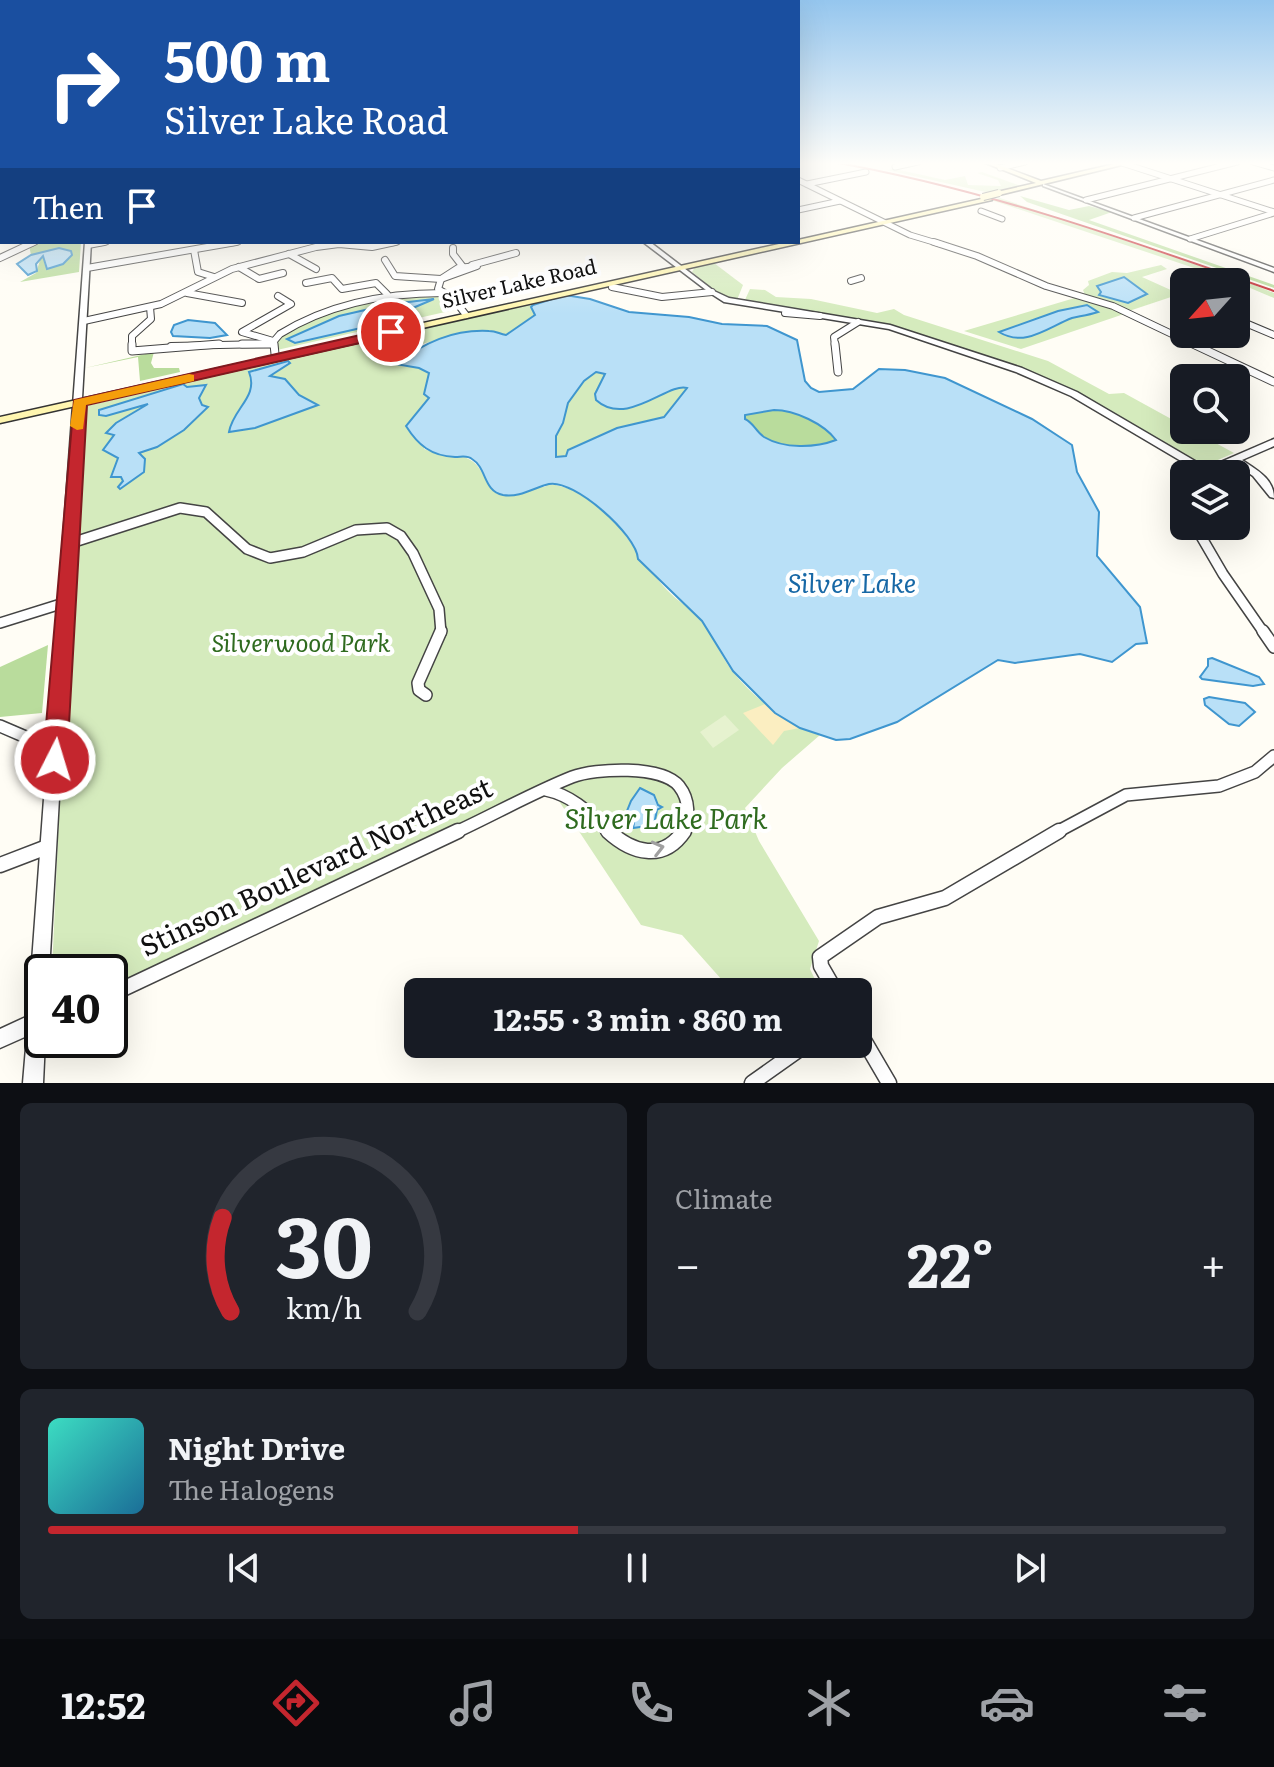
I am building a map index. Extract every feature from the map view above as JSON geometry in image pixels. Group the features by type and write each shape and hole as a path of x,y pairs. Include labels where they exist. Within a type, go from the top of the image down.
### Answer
{"main road":[{"path":"800,238 923,213"},
{"name":"Silver Lake Road","path":"800,241 929,213"},
{"path":"899,230 894,224 901,219"},
{"path":"863,228 882,226 899,230"},
{"path":"677,266 780,244"},
{"name":"Silver Lake Road","path":"80,400 780,244"},
{"path":"690,276 692,268 704,263"},
{"path":"0,417 80,400 274,346 464,313"}],"street":[{"path":"863,213 899,230 977,256 1046,286 1113,306 1170,332"},
{"path":"985,213 1002,219"},
{"path":"1119,213 1274,270"},
{"path":"1134,218 1154,213"},
{"path":"1190,239 1274,213"},
{"path":"0,258 31,244"},
{"path":"43,954 47,847 58,730 88,244"},
{"path":"87,268 227,244"},
{"path":"84,321 150,307 239,267 289,254 329,244 367,247 385,244"},
{"path":"649,244 712,292 739,303 901,330 1042,378 1183,460"},
{"path":"453,248 453,254 463,267"},
{"path":"194,250 198,272 214,277"},
{"path":"464,313 453,298 437,286 440,279 449,271 516,253"},
{"path":"289,254 316,269"},
{"path":"385,260 395,276 440,279 478,267 472,265"},
{"path":"239,267 261,279 283,273"},
{"path":"306,283 332,278 342,289 376,283 387,294"},
{"path":"851,281 861,278"},
{"path":"612,287 670,300 712,292"},
{"path":"187,293 242,303"},
{"path":"274,346 293,326 387,294 443,293"},
{"path":"274,346 242,332 291,304 278,296"},
{"path":"150,307 151,319 132,336 132,351 163,345 211,346 230,342 274,346"},
{"path":"785,313 820,316"},
{"path":"838,372 834,337 858,322"},
{"path":"1250,322 1274,333"},
{"path":"1203,348 1274,382"},
{"path":"1236,460 1274,442"},
{"path":"1250,469 1274,495"},
{"path":"68,544 179,509 201,510 214,515 249,551 270,558 305,554 360,528 394,531 407,543 443,616 440,642 418,683 419,690 426,695"},
{"path":"1203,540 1274,647"},
{"path":"0,623 64,603"},
{"path":"0,726 34,739 58,730"},
{"path":"830,978 820,957 878,917 945,898 1029,847 1126,795 1219,786 1255,772 1274,756"},
{"name":"Stinson Boulevard Northeast","path":"128,987 546,790 581,775 642,771 663,774 684,793 688,802 687,827 681,837 663,849 641,851 622,843 571,797 546,790"},
{"path":"0,865 47,847"},
{"path":"0,1039 24,1029"},
{"path":"872,1054 889,1083"},
{"path":"33,1083 36,1058"},
{"path":"752,1083 787,1058"}],"green space":[{"path":"1028,213 1043,213 1206,268 1194,268"},
{"path":"1057,213 1110,213 1089,220 1226,268 1217,268"},
{"path":"81,244 79,272 20,282 36,273 41,257 46,256 47,268 63,264 59,248 31,255 29,245"},
{"path":"714,263 743,285 737,300 716,292 692,272 695,267"},
{"path":"1161,265 1167,269 1142,277 1170,290 1170,297 1129,311 1085,295 1083,290 1089,285 1088,281 1112,272 1127,273"},
{"path":"1250,277 1274,285 1274,288 1250,280"},
{"path":"1250,283 1274,293 1274,298 1250,288"},
{"path":"750,289 765,290 776,297 811,299 877,313 894,309 904,315 1048,361 1109,394 1124,393 1170,418 1170,444 1218,444 1234,453 1218,460 1193,460 1071,391 901,329 744,302"},
{"path":"392,295 442,295 454,310 277,350 278,339 302,324 343,307"},
{"path":"1078,297 1124,314 1021,349 964,331"},
{"name":"Silverwood Park","path":"535,302 532,309 535,315 506,335 473,331 422,344 401,366 419,368 429,373 424,394 429,398 424,449 467,458 484,477 568,488 586,497 616,524 667,590 699,618 741,682 783,717 820,735 782,768 745,808 759,841 819,941 810,969 814,978 720,978 682,935 641,925 547,783 128,981 128,954 53,954 65,681 86,406"},
{"path":"154,352 151,363 154,368 179,368 180,372 140,381 138,357 85,368"},
{"path":"596,372 605,374 595,394 612,408 631,405 671,389 688,388 664,417 617,428 568,450 566,456 556,457 556,436 568,403 584,381"},
{"path":"774,410 791,412 808,419 836,440 809,446 780,444 763,437 745,419 745,415"},
{"path":"48,645 42,713 0,717 0,667"},
{"path":"725,715 739,730 713,748 700,732"}],"sand":[{"path":"765,704 800,728 784,731 773,745 743,713"}],"water":[{"path":"59,248 71,251 72,255 63,264 47,269 43,256 36,264 37,271 28,275 17,264 31,255"},
{"path":"1124,277 1147,294 1128,303 1099,295 1101,292 1097,286"},
{"name":"Silver Lake","path":"565,295 590,299 629,312 689,317 722,324 767,326 797,340 805,381 819,392 853,389 879,369 905,370 945,378 1032,419 1072,445 1077,472 1099,512 1097,556 1140,607 1147,643 1136,644 1112,662 1080,654 1015,663 998,660 897,722 850,739 836,740 800,728 775,713 733,671 702,621 638,559 627,536 588,499 560,485 549,484 515,495 497,493 472,459 432,452 415,439 406,426 429,398 424,394 429,373 395,364 428,344 451,335 492,331 506,335 535,315 533,305","holes":["596,372 605,374 595,394 596,400 608,407 633,407 669,391 687,388 664,417 617,428 568,450 566,456 556,457 556,436 568,403 584,381","774,410 791,412 808,419 836,440 809,446 781,444 764,437 745,419 745,415"]},
{"path":"434,299 383,323 295,343 287,339 339,316 391,304"},
{"path":"1087,305 1098,312 1072,318 1027,337 1018,338 999,332 1058,311"},
{"path":"188,320 215,323 227,335 210,338 173,336 174,325"},
{"path":"290,363 270,376 285,379 299,395 318,405 255,428 229,432 251,389 249,372"},
{"path":"183,384 187,387 206,385 199,398 202,405 208,407 184,430 157,447 139,453 145,459 144,472 120,489 121,477 111,477 118,458 103,450 114,435 106,433 116,423 148,404 106,416 99,415 99,410"},
{"path":"1208,659 1259,677 1264,684 1253,686 1202,679 1200,677 1208,666"},
{"path":"1209,697 1245,703 1255,712 1239,726 1229,724 1205,705 1204,699"},
{"path":"640,788 654,795 662,807 657,810 654,825 633,828 634,823 627,811"}],"railway":[{"path":"1038,213 1274,291"}],"slow traffic":[{"path":"77,426 79,403 189,378"}],"route":[{"path":"55,760 79,403 391,332"}],"park label":[{"name":"Silver Lake Park","path":"666,819"}]}
